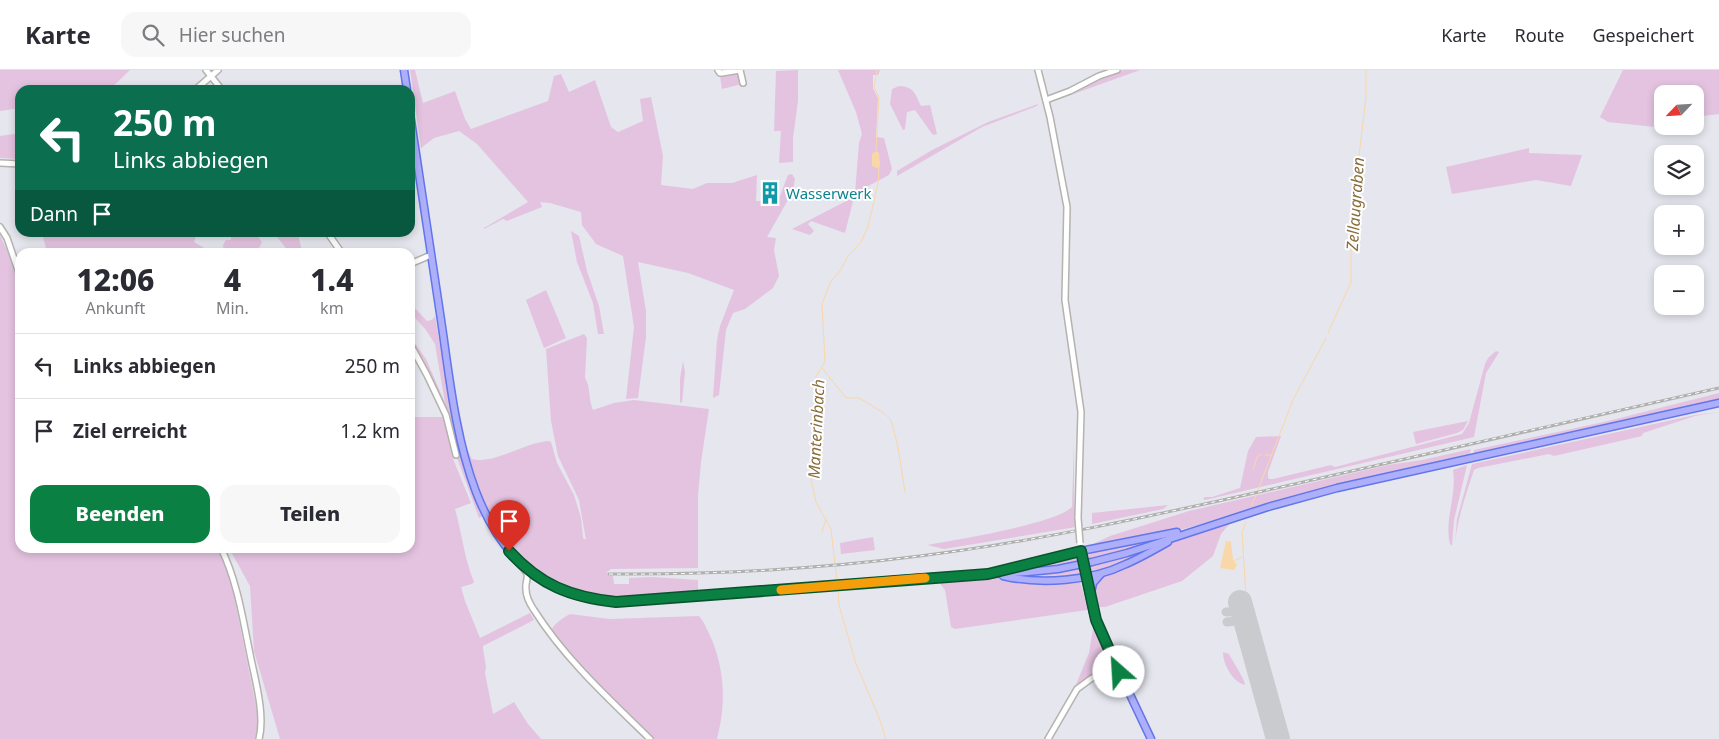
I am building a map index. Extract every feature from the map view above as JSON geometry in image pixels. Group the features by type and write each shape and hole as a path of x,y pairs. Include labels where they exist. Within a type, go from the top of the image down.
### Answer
{"main road":[{"path":"404,70 406,85"},
{"path":"415,148 454,411 470,474 488,520 509,551 530,572 552,586 582,597 616,602 1028,572 1092,562 1127,553 1214,524 1337,488 1719,403"},
{"path":"992,574 1082,552 1214,524"},
{"path":"992,574 1009,578 1046,580 1101,574 1125,565 1196,530"},
{"path":"1082,552 1090,599 1106,644 1112,669 1121,674 1151,739"},
{"path":"1090,599 1093,583 1101,574"}],"street":[{"path":"206,70 218,85"},
{"path":"201,85 218,70"},
{"path":"718,70 722,73 740,70 743,83"},
{"path":"1038,70 1046,100 1067,207 1065,300 1080,412 1078,518 1082,552"},
{"path":"1046,100 1117,70"},
{"path":"0,163 15,164"},
{"path":"0,227 7,238 15,261"},
{"path":"330,237 338,248"},
{"path":"415,262 431,256"},
{"path":"415,353 446,415 456,455"},
{"path":"509,551 513,559 527,572 526,591 530,603 556,640 591,681 650,739"},
{"path":"223,553 237,592 254,673 261,722 259,739"},
{"path":"1048,739 1077,689 1088,680 1112,669"}],"shaded area":[{"path":"0,70 130,70 114,85 15,85 15,109 0,111"},
{"path":"410,70 415,70 423,103 455,91 465,119 471,129 548,101 554,76 561,74 569,92 595,80 611,127 618,132 643,121 640,99 651,97 663,156 661,185 693,189 707,183 732,183 757,175 756,201 778,201 788,175 792,174 795,179 793,191 767,237 776,238 774,250 779,276 773,288 745,309 733,313 726,330 719,395 713,398 717,340 720,326 734,290 688,273 638,262 646,311 646,337 638,398 626,399 634,327 623,256 596,244 582,225 581,212 550,203 540,202 542,207 507,221 503,219 484,229 528,202 477,144 459,131 434,138 421,148 415,105 415,85 412,85"},
{"path":"798,70 798,101 793,138 793,162 779,163 781,131 774,131 776,71"},
{"path":"838,70 880,70 878,75 873,75 873,88 878,98 876,137 884,138 892,169 889,175 855,193 859,143 862,134 856,112"},
{"path":"1124,70 1140,70 1054,101 1054,99 1103,76"},
{"path":"1623,70 1719,70 1719,114 1704,116 1704,85 1654,85 1654,127 1608,122 1600,117"},
{"path":"740,72 742,84 722,89 720,76"},
{"path":"899,86 911,89 921,106 930,105 937,134 933,135 915,110 907,112 905,129 903,130 890,104 892,89"},
{"path":"1038,104 982,127 897,176 897,171 932,150 988,122"},
{"path":"15,134 15,159 0,158 0,136"},
{"path":"1529,148 1529,153 1582,155 1571,186 1536,180 1452,194 1446,167"},
{"path":"876,151 879,153 879,169 872,166 872,154"},
{"path":"854,197 845,233 811,221 808,224 814,231 810,235 792,229"},
{"path":"571,231 579,236 587,271 599,306 604,334 598,334 593,303 577,262"},
{"path":"0,235 15,273 15,553 220,553 230,576 257,711 257,730 255,739 0,739"},
{"path":"43,237 196,237 194,242 204,248 46,248"},
{"path":"231,237 258,237 262,242 259,248 223,248 226,240 231,240"},
{"path":"277,237 298,237 301,248 286,248"},
{"path":"546,290 566,338 544,348 526,300"},
{"path":"415,308 427,321 432,320 435,316 459,443 483,516 479,518 456,455 451,431 415,355 415,343 426,359 445,403 435,344 415,318"},
{"path":"584,334 587,338 585,378 593,410 614,403 634,400 709,409 698,496 698,568 611,569 607,572 608,575 613,576 614,584 629,584 629,578 652,577 698,580 698,594 650,599 615,600 590,597 565,589 530,568 512,550 497,530 486,508 476,485 456,410 459,410 467,449 472,459 490,459 540,442 551,442 557,463 574,495 581,518 583,538 586,540 579,500 558,456 551,421 546,349"},
{"path":"1496,351 1499,352 1486,373 1474,437 1203,499 1240,488 1248,451 1256,437 1281,436 1268,472 1269,479 1273,479 1331,465 1335,467 1462,434 1469,423 1485,364 1488,358"},
{"path":"683,361 685,372 682,403 680,402 680,379"},
{"path":"1719,393 1719,400 1473,456 1474,450 1608,421"},
{"path":"1719,412 1695,416 1643,433 1642,436 1554,456 1549,454 1478,468 1474,470 1465,497 1455,542 1457,519 1472,464 1695,415"},
{"path":"415,417 443,417 453,459 471,503 455,509 474,582 461,587 480,638 530,613 534,620 483,646 485,673 493,714 514,702 528,724 541,739 280,739 254,651 250,586 232,553 415,553"},
{"path":"1468,421 1463,430 1457,433 1416,444 1413,432"},
{"path":"1074,443 1076,527 944,549 927,545 1026,525 1062,513 1072,507"},
{"path":"1471,449 1469,457 1261,507 1177,531 1091,547 1091,545 1110,536 1189,511 1388,465 1422,460"},
{"path":"1467,465 1454,520 1452,546 1450,544 1448,526 1454,479 1453,470"},
{"path":"1168,505 1163,509 1092,524 1092,513"},
{"path":"1231,522 1221,534 1213,556 1182,581 1105,607 1099,607 1095,592 1099,578 1173,542"},
{"path":"1175,535 1087,561 1087,552"},
{"path":"873,537 875,550 841,554 840,543"},
{"path":"1226,541 1231,542 1233,560 1237,565 1234,570 1220,568"},
{"path":"1165,542 1130,561 1090,574 1088,566"},
{"path":"1077,554 1078,562 1015,571"},
{"path":"1079,567 1079,576 1050,579 1009,576"},
{"path":"1000,577 1079,579 1088,608 1087,610 955,629 951,627 945,590 941,585 941,580"},
{"path":"570,614 610,619 699,616 712,640 722,677 722,714 717,739 654,739 589,675 554,633 552,629 556,624"},
{"path":"1094,622 1108,662 1103,670 1083,681 1073,692 1089,653"},
{"path":"1223,652 1229,654 1245,685 1233,677 1223,657"}],"waterway":[{"name":"Manterinbach","path":"876,151 879,97 874,87 877,70"},
{"name":"Zellaugraben","path":"1328,333 1351,282 1351,223 1366,97 1366,70"},
{"name":"Manterinbach","path":"837,581 831,529 816,502 810,474 816,376 825,362 822,304 831,281 840,271 848,256 861,242 868,227 878,183 879,169"},
{"name":"Zellaugraben","path":"1252,505 1293,400 1326,338"},
{"path":"822,368 846,398 859,398 884,413 891,420 898,447 905,492"},
{"path":"1253,470 1257,457 1262,454"},
{"name":"Zellaugraben","path":"1265,455 1272,455"},
{"path":"822,532 826,519"},
{"name":"Zellaugraben","path":"1246,522 1242,532 1246,597"},
{"path":"1234,561 1242,557"},
{"name":"Manterinbach","path":"838,591 839,605 856,664 886,739"}],"taxiway":[{"path":"1226,612 1243,611"},
{"path":"1227,622 1245,620"}],"runway":[{"path":"1240,602 1278,739"}],"railway":[{"path":"609,574 726,572 804,568 881,561 1016,542 1205,504 1719,388"}],"slow traffic":[{"path":"781,590 925,578"}],"place":[{"name":"Wasserwerk","path":"770,193"}],"route":[{"path":"509,551 530,572 552,586 582,597 616,602 988,574 1081,551 1093,612 1119,672"}]}
